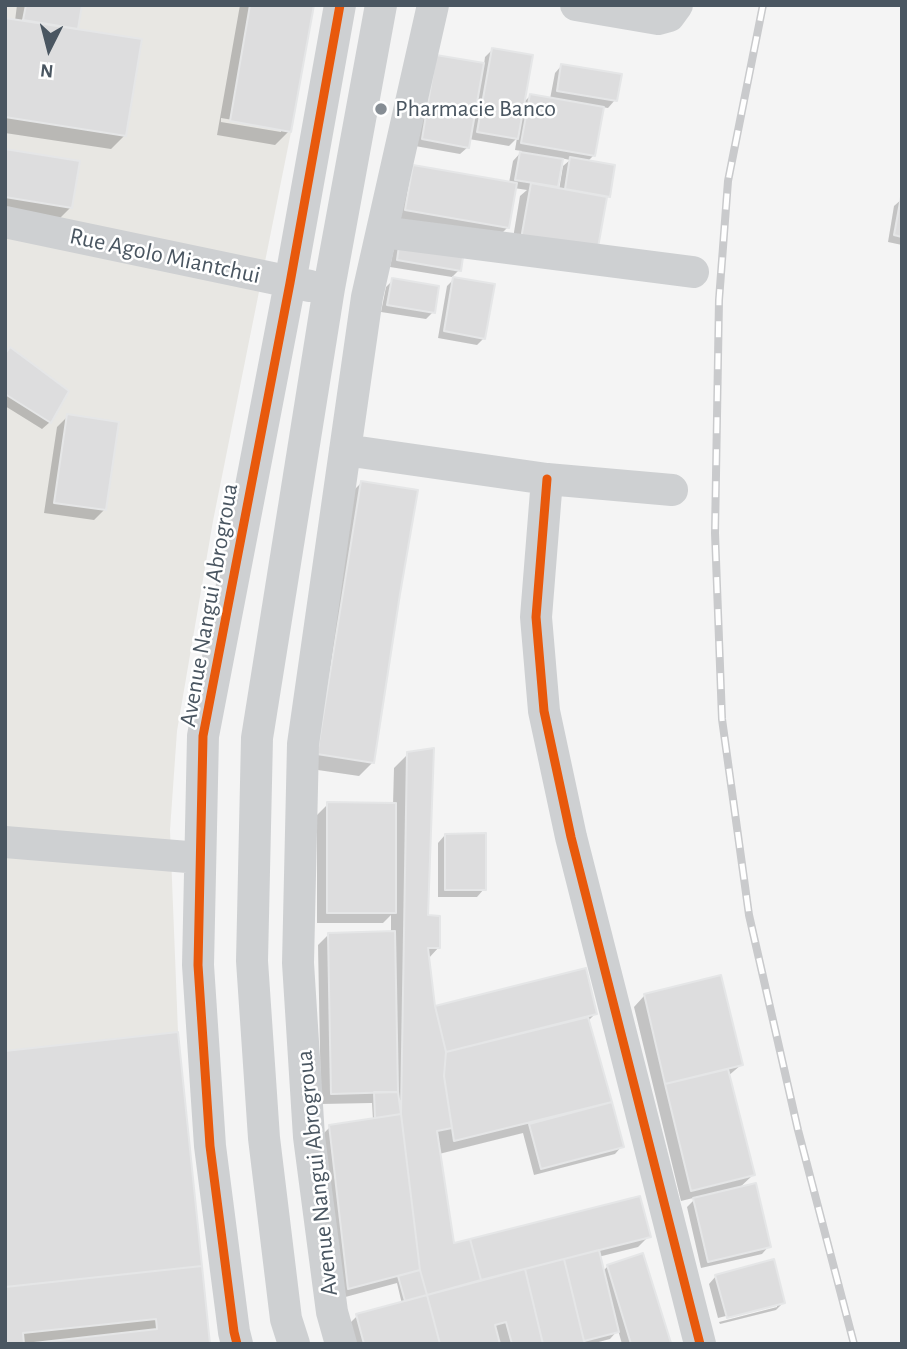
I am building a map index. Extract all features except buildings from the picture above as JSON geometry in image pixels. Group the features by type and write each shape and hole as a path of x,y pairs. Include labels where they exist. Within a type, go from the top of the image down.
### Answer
{"street":[{"name":"Avenue Nangui Abrogroua","path":"237,1344 210,1146 198,965 203,736 340,5"},
{"name":"Avenue Nangui Abrogroua","path":"294,1344 286,1319 264,1138 252,961 257,738 329,288 381,5"},
{"name":"Avenue Nangui Abrogroua","path":"341,1344 331,1312 309,1136 298,963 303,744 366,297 433,5"},
{"path":"576,5 658,19 669,16 677,5"},
{"name":"Rue Agolo Miantchui","path":"5,222 366,297"},
{"path":"382,232 693,272"},
{"path":"345,450 547,479 672,490"},
{"path":"547,479 536,617 544,711 571,837 701,1344"},
{"path":"5,842 200,858"}],"shaded area":[{"path":"5,5 314,5 213,521 177,731 170,830 178,1032 210,1344 5,1344"}],"railway":[{"path":"763,5 728,181 719,300 715,533 722,719 749,915 798,1130 854,1344"}],"cycle path":[{"path":"237,1344 210,1146 198,965 203,736 340,5"},
{"path":"547,479 536,617 544,711 571,837 700,1344"}],"place":[{"name":"Pharmacie Banco","path":"381,109"}]}
